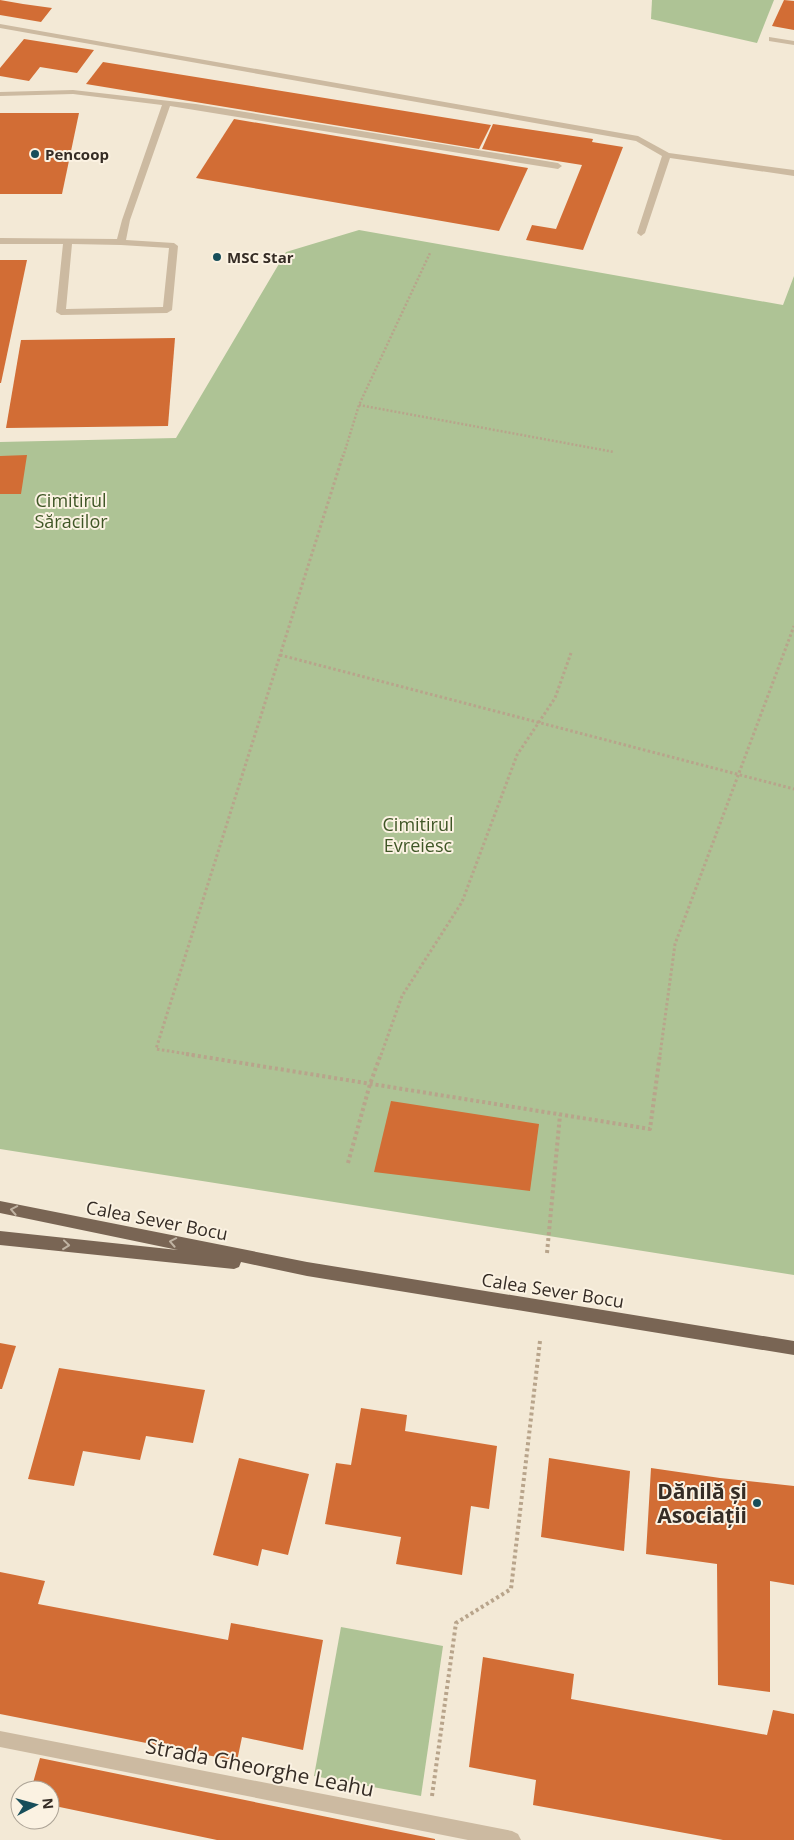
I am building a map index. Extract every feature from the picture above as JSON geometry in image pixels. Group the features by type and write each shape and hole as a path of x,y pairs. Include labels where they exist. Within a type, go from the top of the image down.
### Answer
{"main road":[{"name":"Calea Sever Bocu","path":"0,1207 307,1269 794,1348"},
{"name":"Calea Sever Bocu","path":"0,1238 307,1269"}],"street":[{"path":"0,26 638,139 667,155 794,173"},
{"path":"772,39 794,43"},
{"path":"0,94 73,92 196,106 558,166"},
{"path":"121,242 126,220 168,104"},
{"path":"641,233 667,155"},
{"path":"0,241 121,242 174,246 167,310 61,312 68,242"},
{"name":"Strada Gheorghe Leahu","path":"0,1739 512,1840"}],"path":[{"path":"430,253 359,405 156,1049 650,1129 675,944 794,626"},
{"path":"359,405 614,452"},
{"path":"348,1163 370,1084 402,996 462,902 517,755 555,698 571,653"},
{"path":"280,655 794,789"},
{"path":"547,1253 560,1115"},
{"path":"428,1824 456,1623 511,1589 540,1341"}],"green space":[{"path":"652,0 774,0 757,43 651,19"},
{"name":"Cimitirul Evreiesc","path":"359,230 783,305 794,276 794,1275 0,1149 0,442 176,438 286,252"},
{"path":"341,1627 443,1646 421,1796 314,1776"}],"building":[{"path":"0,0 52,8 41,22 0,15"},
{"path":"784,0 794,1 794,30 772,26"},
{"path":"24,39 94,50 77,73 40,67 29,81 0,76 0,68"},
{"path":"103,62 491,125 479,149 86,84"},
{"name":"Pencoop","path":"0,113 79,113 62,194 0,194"},
{"path":"234,119 528,168 499,231 196,178"},
{"path":"493,124 593,139 592,142 623,147 583,250 526,240 532,225 556,229 582,165 482,149"},
{"path":"0,260 27,260 1,383 0,383"},
{"path":"175,338 168,426 6,428 21,340"},
{"path":"27,455 21,494 0,494 0,456"},
{"path":"391,1101 539,1124 530,1191 374,1172"},
{"path":"0,1343 16,1346 2,1389 0,1389"},
{"path":"59,1368 205,1390 193,1443 146,1436 140,1460 83,1451 74,1486 28,1479"},
{"path":"361,1408 407,1415 405,1431 497,1446 489,1509 471,1506 462,1575 396,1564 401,1537 325,1524 336,1463 351,1465"},
{"path":"239,1458 309,1474 288,1555 262,1549 258,1566 213,1555"},
{"path":"549,1458 630,1471 624,1551 541,1537"},
{"path":"651,1468 794,1486 794,1585 770,1581 770,1692 718,1685 717,1564 646,1554"},
{"path":"0,1572 45,1581 38,1604 228,1640 231,1623 323,1640 303,1750 242,1737 237,1761 0,1714"},
{"path":"483,1657 574,1674 571,1699 767,1735 773,1710 794,1714 794,1840 723,1840 533,1805 536,1780 469,1767"},
{"path":"40,1758 435,1840 217,1840 60,1807 60,1780 34,1780"}],"place":[{"name":"Pencoop","path":"35,154"},
{"name":"MSC Star","path":"217,257"},
{"name":"Dănilă și Asociații","path":"757,1503"}],"park label":[{"name":"Cimitirul Săracilor","path":"71,510"}]}
